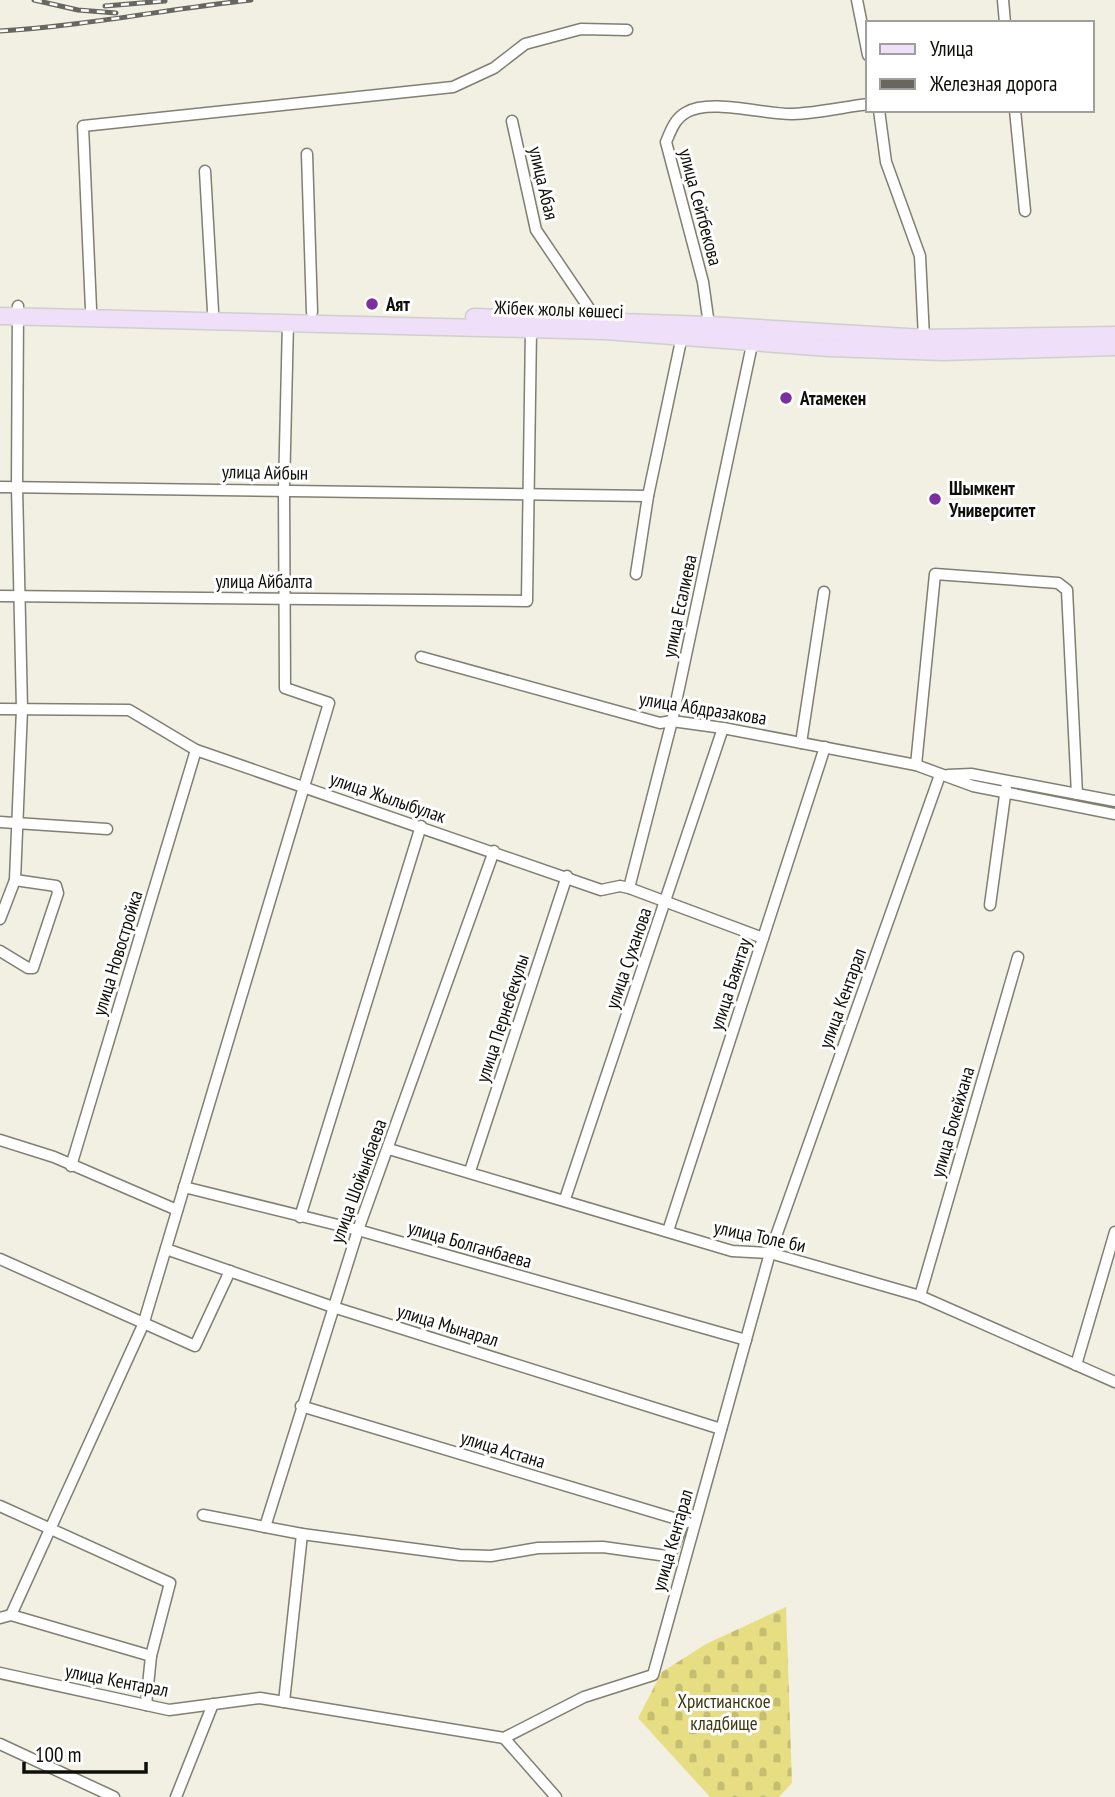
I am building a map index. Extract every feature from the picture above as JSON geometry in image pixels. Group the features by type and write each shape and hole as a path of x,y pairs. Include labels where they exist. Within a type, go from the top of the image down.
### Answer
{"main road":[{"name":"Жібек жолы көшесі","path":"0,305 18,311 682,336 924,338 1115,335"},
{"name":"Жібек жолы көшесі","path":"0,316 18,311 91,309 312,312 709,325 754,335 943,352 1115,347"}],"street":[{"path":"857,0 866,45"},
{"path":"1003,0 1005,21"},
{"path":"91,309 83,126 453,86 494,68 525,44 581,29 627,30"},
{"name":"улица Сейтбекова","path":"709,325 703,282 666,142 674,123 688,110 735,107 792,114 866,104"},
{"path":"879,112 886,162 919,256 924,338"},
{"path":"1015,112 1025,211"},
{"name":"улица Абая","path":"512,121 536,230 597,320"},
{"path":"307,154 312,312"},
{"path":"205,171 214,311"},
{"path":"0,919 15,880 22,709 17,487 18,311"},
{"path":"151,1656 5,1617 49,1530 143,1325 329,703 285,688 284,490 288,322"},
{"path":"529,495 531,329"},
{"name":"улица Есалиева","path":"629,888 672,721 754,335"},
{"path":"636,574 648,496 682,336"},
{"name":"улица Айбын","path":"0,487 648,496"},
{"name":"улица Айбалта","path":"0,596 527,601 529,495"},
{"path":"916,765 935,574 1058,583 1067,590 1077,794"},
{"path":"801,743 824,592"},
{"name":"улица Абдразакова","path":"421,657 660,723 672,721 723,728 916,765 1005,794 1115,814"},
{"name":"улица Жылыбулак","path":"0,709 129,710 196,750 601,890 620,886 629,888 664,904 763,938"},
{"name":"улица Суханова","path":"565,1199 723,728"},
{"name":"улица Баянтау","path":"668,1231 825,747"},
{"name":"улица Новостройка","path":"71,1166 196,750"},
{"name":"улица Абдразакова","path":"940,775 971,774 1115,801"},
{"name":"улица Кентарал","path":"0,1673 169,1710 260,1698 504,1738 584,1697 653,1675 689,1523 721,1429 770,1253 940,775"},
{"path":"990,905 1008,780"},
{"path":"0,822 107,829"},
{"path":"300,1217 421,826"},
{"name":"улица Шойынбаева","path":"265,1527 358,1230 494,852"},
{"name":"улица Пернебекулы","path":"470,1171 566,876"},
{"path":"0,951 28,968 33,968 58,893 56,886 15,880"},
{"name":"улица Бокейхана","path":"920,1296 1018,957"},
{"path":"0,1140 177,1210"},
{"name":"улица Толе би","path":"389,1149 565,1199 732,1251 770,1253 920,1296 1115,1382"},
{"name":"улица Болганбаева","path":"184,1187 358,1230 746,1340"},
{"path":"1076,1365 1115,1232"},
{"name":"улица Мынарал","path":"166,1249 333,1307 721,1429"},
{"path":"0,1259 195,1346 230,1271"},
{"name":"улица Астана","path":"301,1406 689,1523"},
{"path":"0,1506 170,1583 151,1656 146,1705"},
{"path":"203,1515 302,1534 460,1555 491,1556 538,1548 603,1547 667,1556 689,1523"},
{"path":"284,1702 302,1534"},
{"path":"176,1797 213,1704"},
{"path":"504,1738 556,1797"},
{"path":"0,1744 114,1797"},
{"path":"543,1797 546,1786"}],"green space":[{"name":"Христианское кладбище","path":"786,1607 792,1783 779,1797 710,1797 638,1718 662,1672 706,1644"}],"railway":[{"path":"34,0 78,10 116,13"},
{"path":"0,31 251,0"},
{"path":"105,6 165,1"}],"place":[{"name":"Аят","path":"372,304"},
{"name":"Атамекен","path":"786,398"},
{"name":"Шымкент Университет","path":"935,499"}]}
